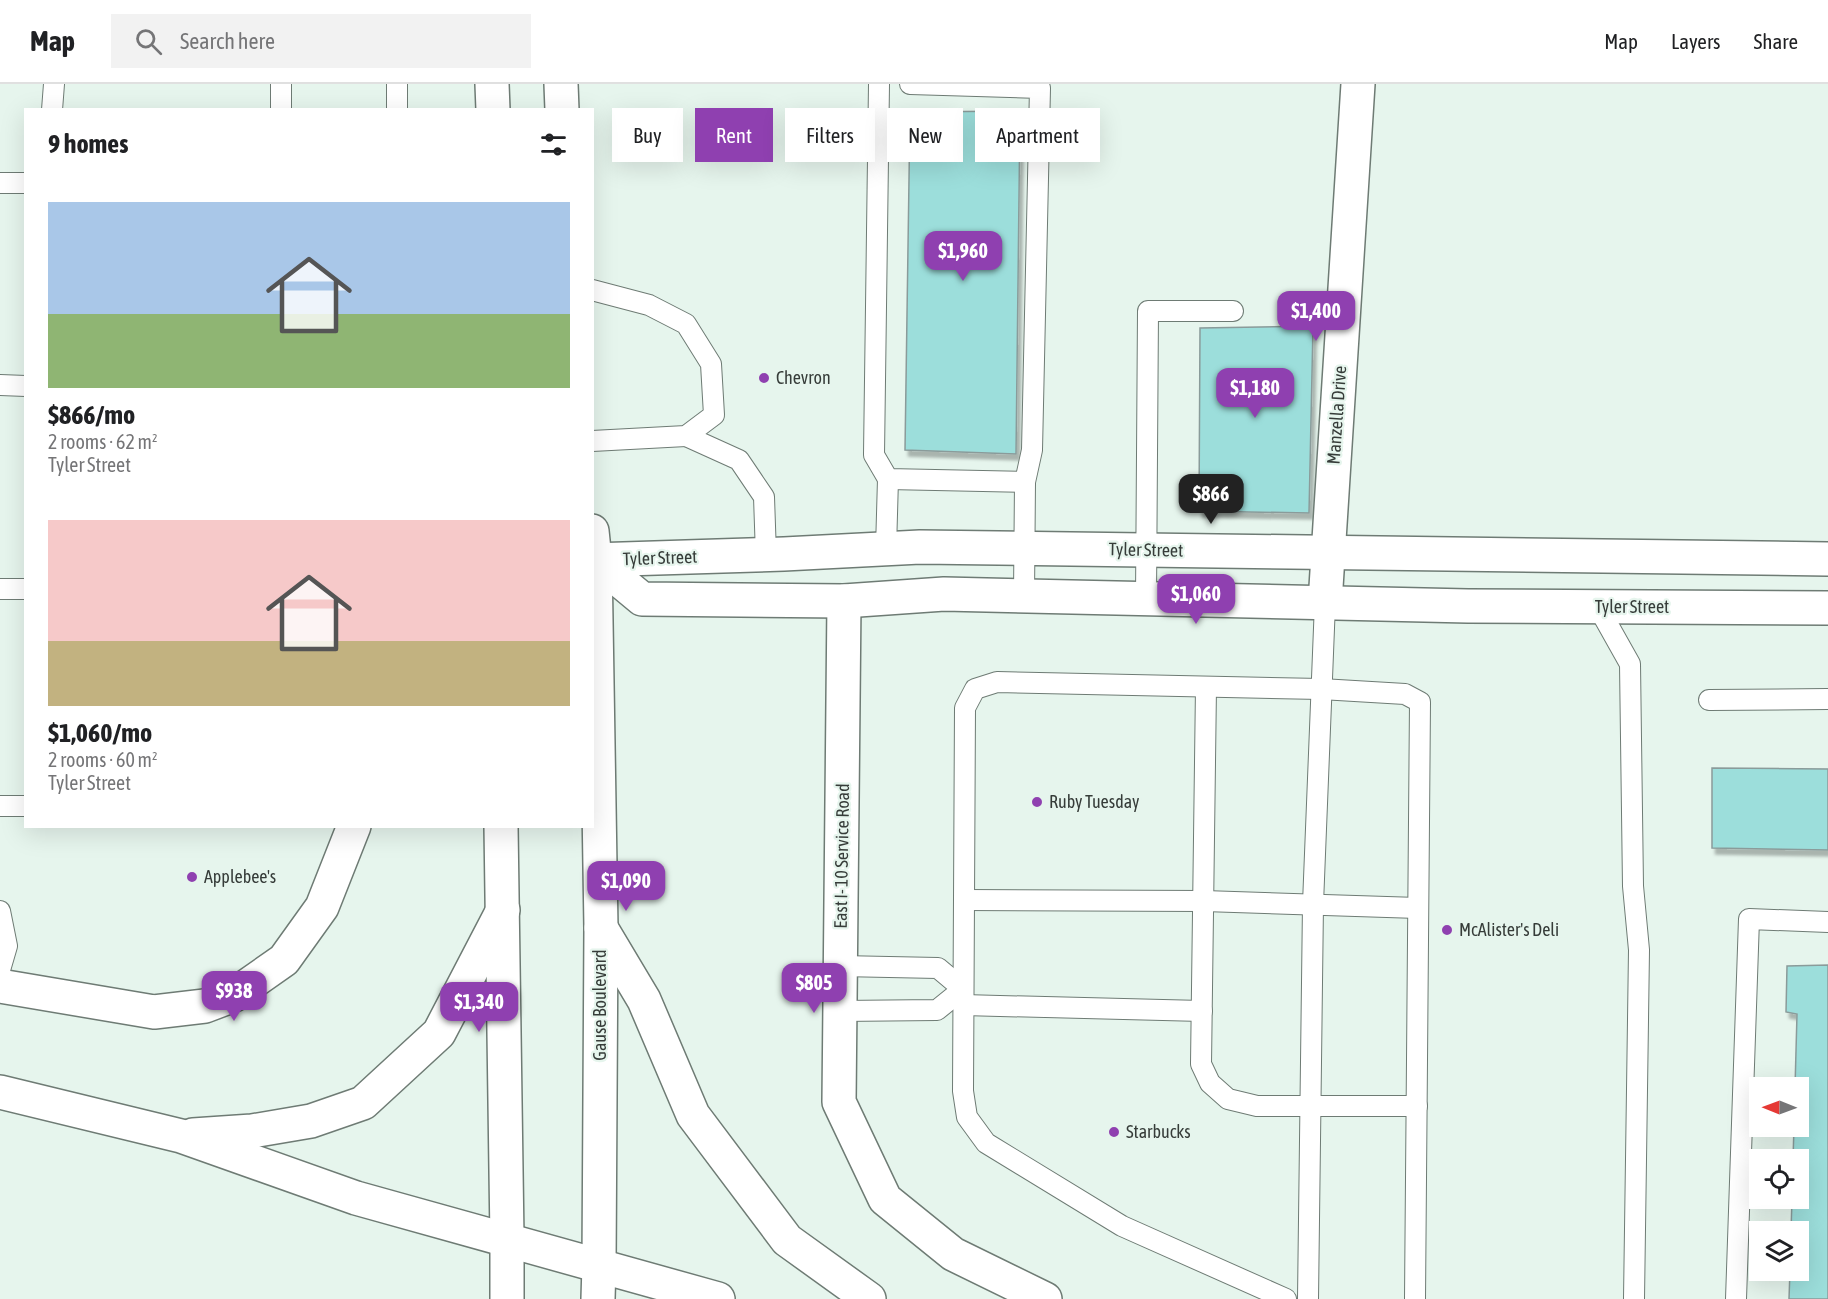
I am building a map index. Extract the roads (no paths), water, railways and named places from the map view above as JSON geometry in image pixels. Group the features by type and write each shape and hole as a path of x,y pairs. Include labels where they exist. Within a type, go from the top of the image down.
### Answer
{"main road":[{"path":"492,84 493,108"},
{"path":"561,84 562,108"},
{"name":"Manzella Drive","path":"1325,603 1358,84"},
{"name":"Tyler Street","path":"594,550 766,555 920,547 1828,559"},
{"name":"Tyler Street","path":"594,551 642,599 844,601 944,594 1325,603 1828,608"},
{"name":"Gause Boulevard","path":"594,597 601,928 598,1299"},
{"name":"East I- 10 Service Road","path":"844,601 838,1102 885,1199 953,1254 1045,1299"},
{"path":"0,986 154,1012 205,1006 234,995 284,960 322,907 353,828"},
{"path":"501,828 507,1299"},
{"path":"181,1136 252,1131 311,1120 363,1103 439,1033 502,910"},
{"path":"601,928 644,1000 693,1114 787,1240 869,1299"},
{"path":"0,1092 181,1136 356,1198 718,1299"}],"lane":[{"path":"52,108 54,84"},
{"path":"281,84 281,108"},
{"path":"397,108 398,84"},
{"path":"879,84 874,455 888,479 886,549"},
{"path":"910,84 1040,87 1032,450 1025,482 1024,596"},
{"path":"0,183 24,183"},
{"path":"594,291 649,305 686,324 711,364 714,415 686,436"},
{"path":"1146,599 1148,311 1233,311"},
{"path":"0,385 24,386"},
{"path":"594,441 686,436 739,460 764,497 766,555"},
{"path":"888,479 1025,482"},
{"path":"0,589 24,589"},
{"path":"1308,1299 1313,904 1325,603"},
{"path":"1598,607 1630,664 1633,886 1639,950 1634,1299"},
{"path":"1286,1299 1122,1226 986,1143 967,1117 963,1091 965,708 975,689 997,682 1321,689 1405,694 1420,702 1415,1299"},
{"path":"1206,687 1201,1064 1210,1083 1228,1099 1257,1106 1311,1108 1417,1106"},
{"path":"1709,700 1828,699"},
{"path":"0,806 24,806"},
{"path":"964,900 1204,901 1418,908"},
{"path":"0,911 7,946 0,970"},
{"path":"1736,1299 1749,919 1828,922"},
{"path":"840,966 938,968 963,997"},
{"path":"840,1011 937,1010 963,997 1202,1011"}],"place":[{"name":"Chevron","path":"764,378"},
{"name":"Ruby Tuesday","path":"1037,802"},
{"name":"Applebee's","path":"192,877"},
{"name":"McAlister's Deli","path":"1447,930"},
{"name":"Starbucks","path":"1114,1132"}]}
